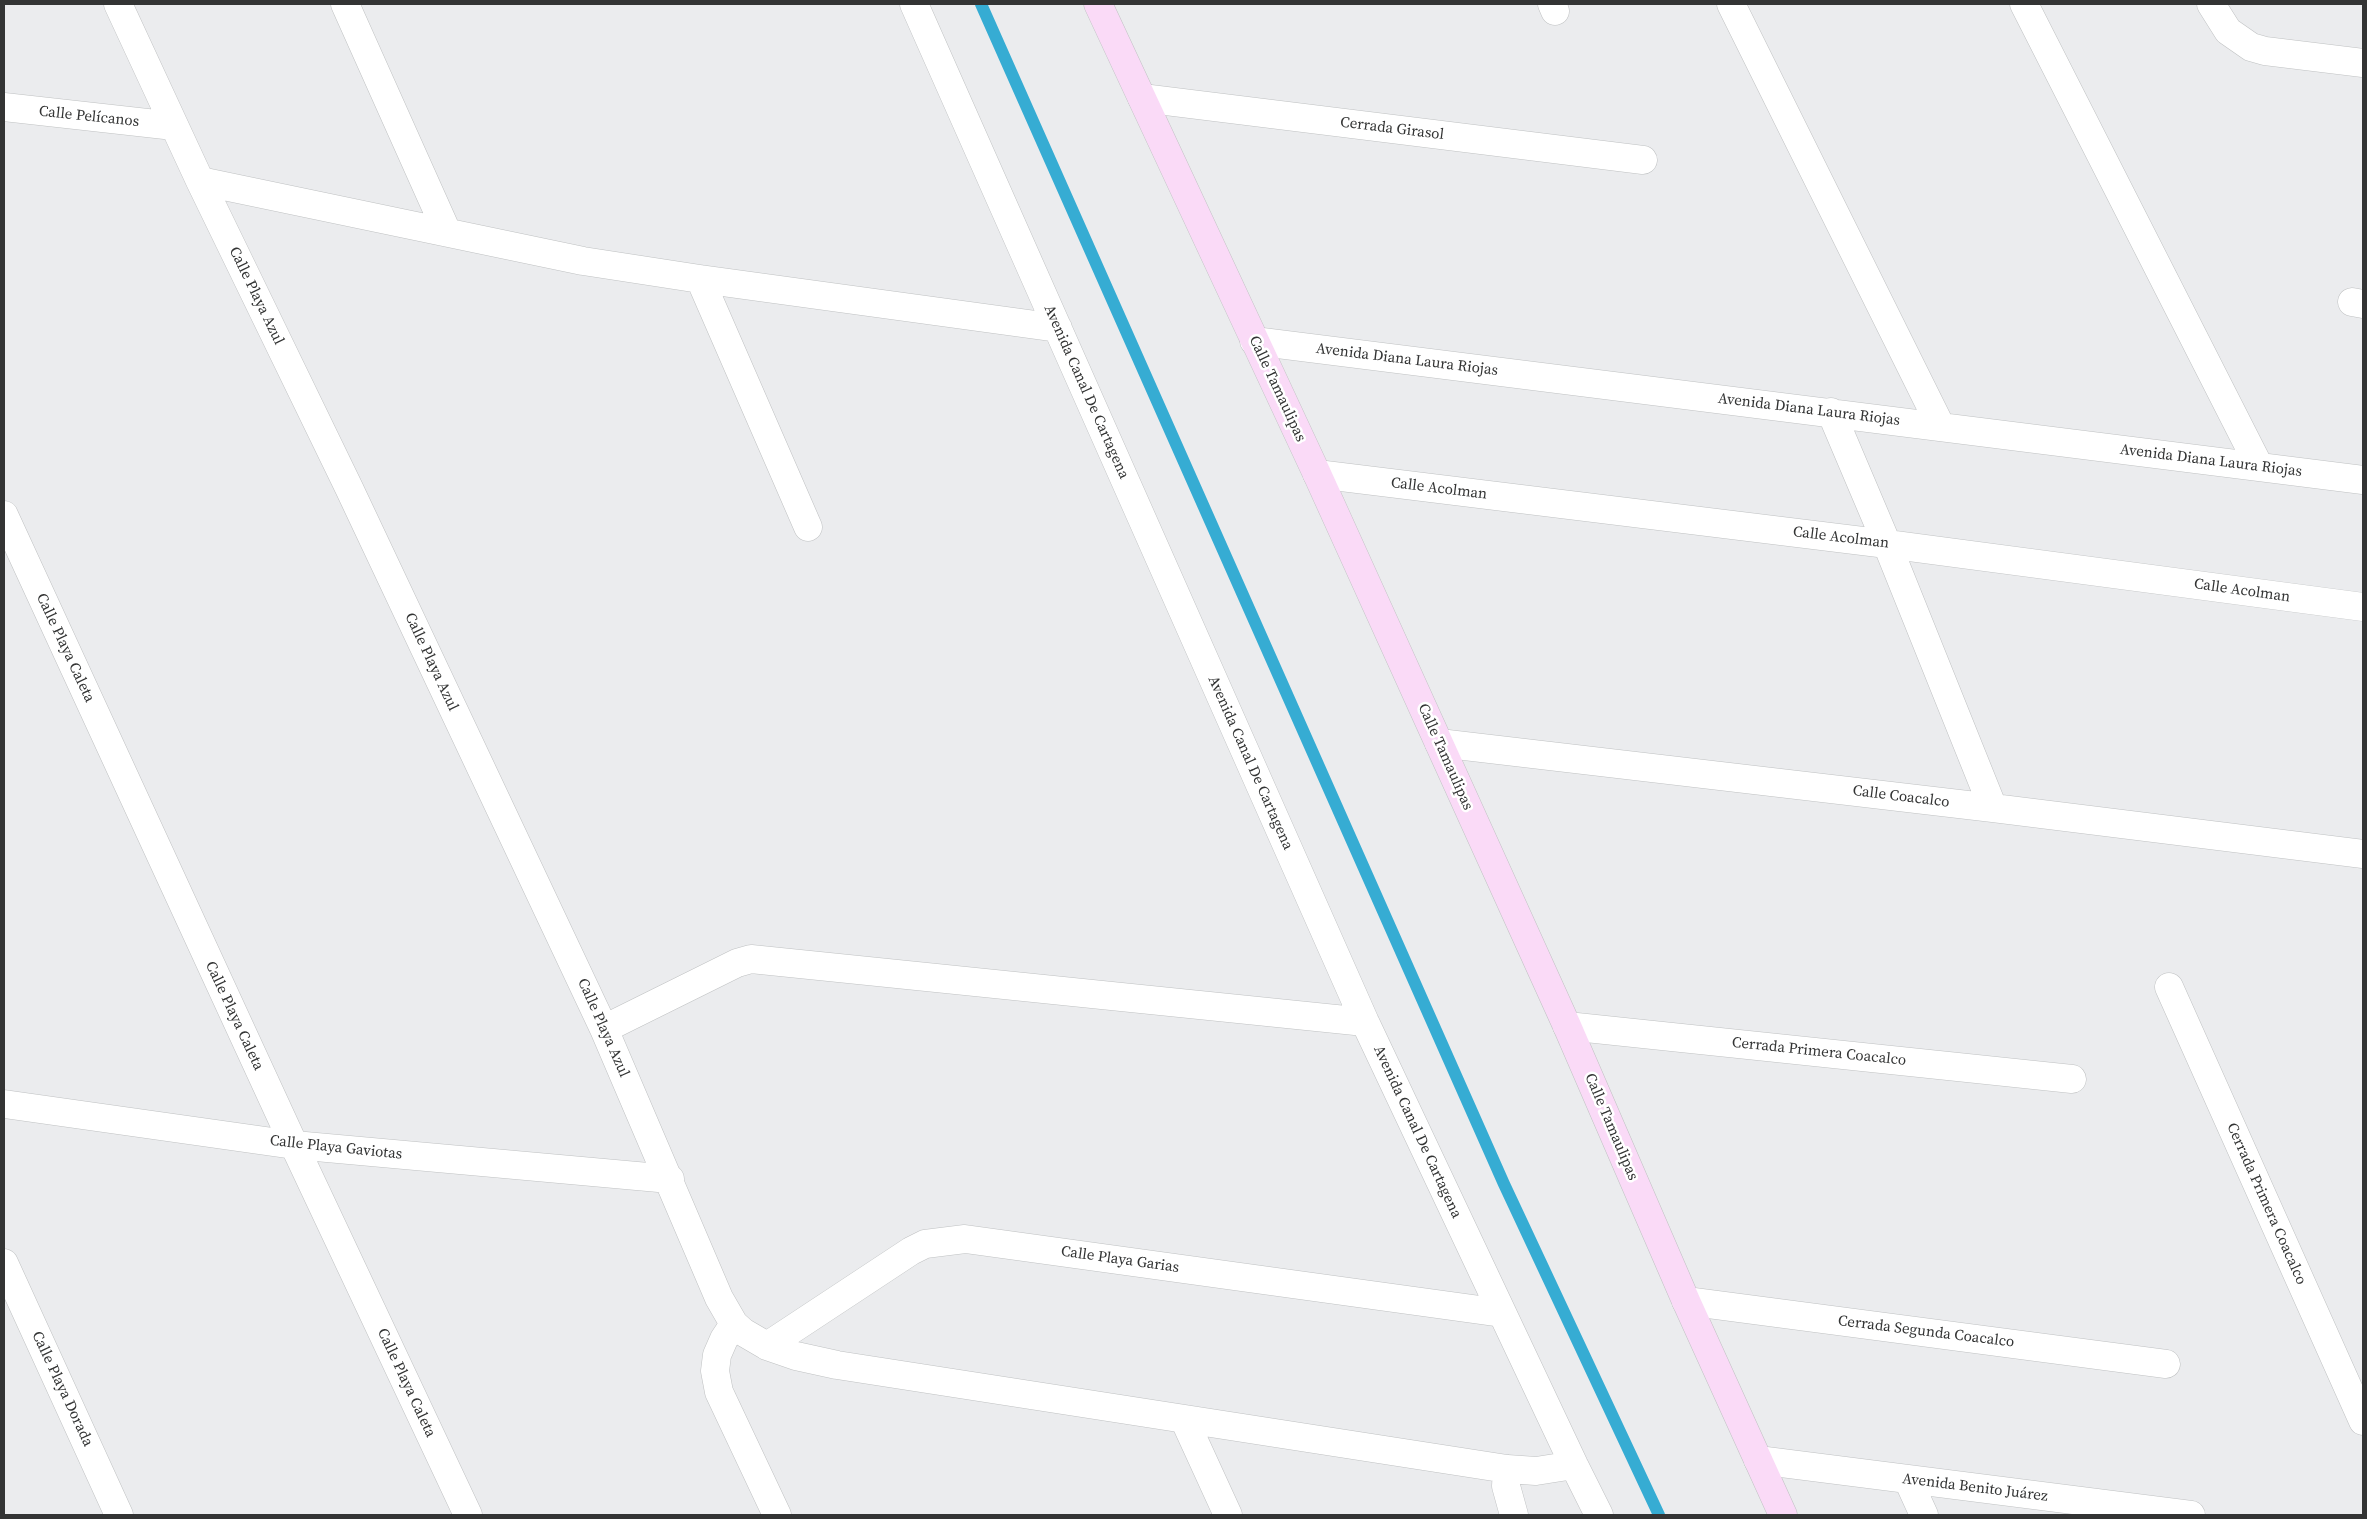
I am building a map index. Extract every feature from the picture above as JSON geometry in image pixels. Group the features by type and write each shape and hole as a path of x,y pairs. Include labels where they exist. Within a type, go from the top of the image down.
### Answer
{"street":[{"name":"Calle Playa Azul","path":"118,4 200,181 349,488 604,1029 670,1179 719,1298 734,1324"},
{"path":"345,4 447,232"},
{"name":"Avenida Canal De Cartagena","path":"914,4 1365,1022 1599,1515"},
{"name":"Calle Tamaulipas","path":"1098,4 1317,474 1439,743 1567,1026 1686,1301 1783,1515"},
{"path":"1731,4 1941,427"},
{"path":"2024,4 2259,466"},
{"path":"2211,4 2228,31 2251,47 2265,51 2363,63"},
{"name":"Cerrada Girasol","path":"1142,98 1643,160"},
{"name":"Calle Pelícanos","path":"4,107 174,126"},
{"path":"200,181 583,261 1058,328"},
{"path":"700,279 808,527"},
{"name":"Avenida Diana Laura Riojas","path":"1254,342 1831,412 2363,480"},
{"path":"1831,412 1887,544 1993,808"},
{"name":"Calle Acolman","path":"1317,474 1887,544 2363,607"},
{"name":"Calle Playa Caleta","path":"4,515 294,1145 468,1515"},
{"name":"Calle Coacalco","path":"1439,743 1993,808 2363,854"},
{"path":"604,1029 737,963 751,959 1365,1022"},
{"name":"Cerrada Primera Coacalco","path":"2168,987 2363,1421"},
{"name":"Cerrada Primera Coacalco","path":"1567,1026 2072,1079"},
{"name":"Calle Playa Gaviotas","path":"4,1104 294,1145 670,1179"},
{"name":"Calle Playa Garias","path":"767,1346 911,1251 926,1244 966,1239 1502,1313"},
{"name":"Calle Playa Dorada","path":"4,1263 119,1515"},
{"name":"Cerrada Segunda Coacalco","path":"1686,1301 2166,1364"},
{"path":"777,1515 719,1392 715,1371 717,1355 724,1339 734,1324 743,1332 767,1346 796,1356 837,1365 1507,1469 1536,1471 1574,1465"},
{"path":"1184,1419 1228,1515"},
{"name":"Avenida Benito Juárez","path":"1758,1460 2185,1515"},
{"path":"1507,1469 1506,1486 1514,1515"},
{"path":"1908,1480 1924,1515"}],"waterway":[{"path":"981,4 1504,1184 1659,1515"}]}
